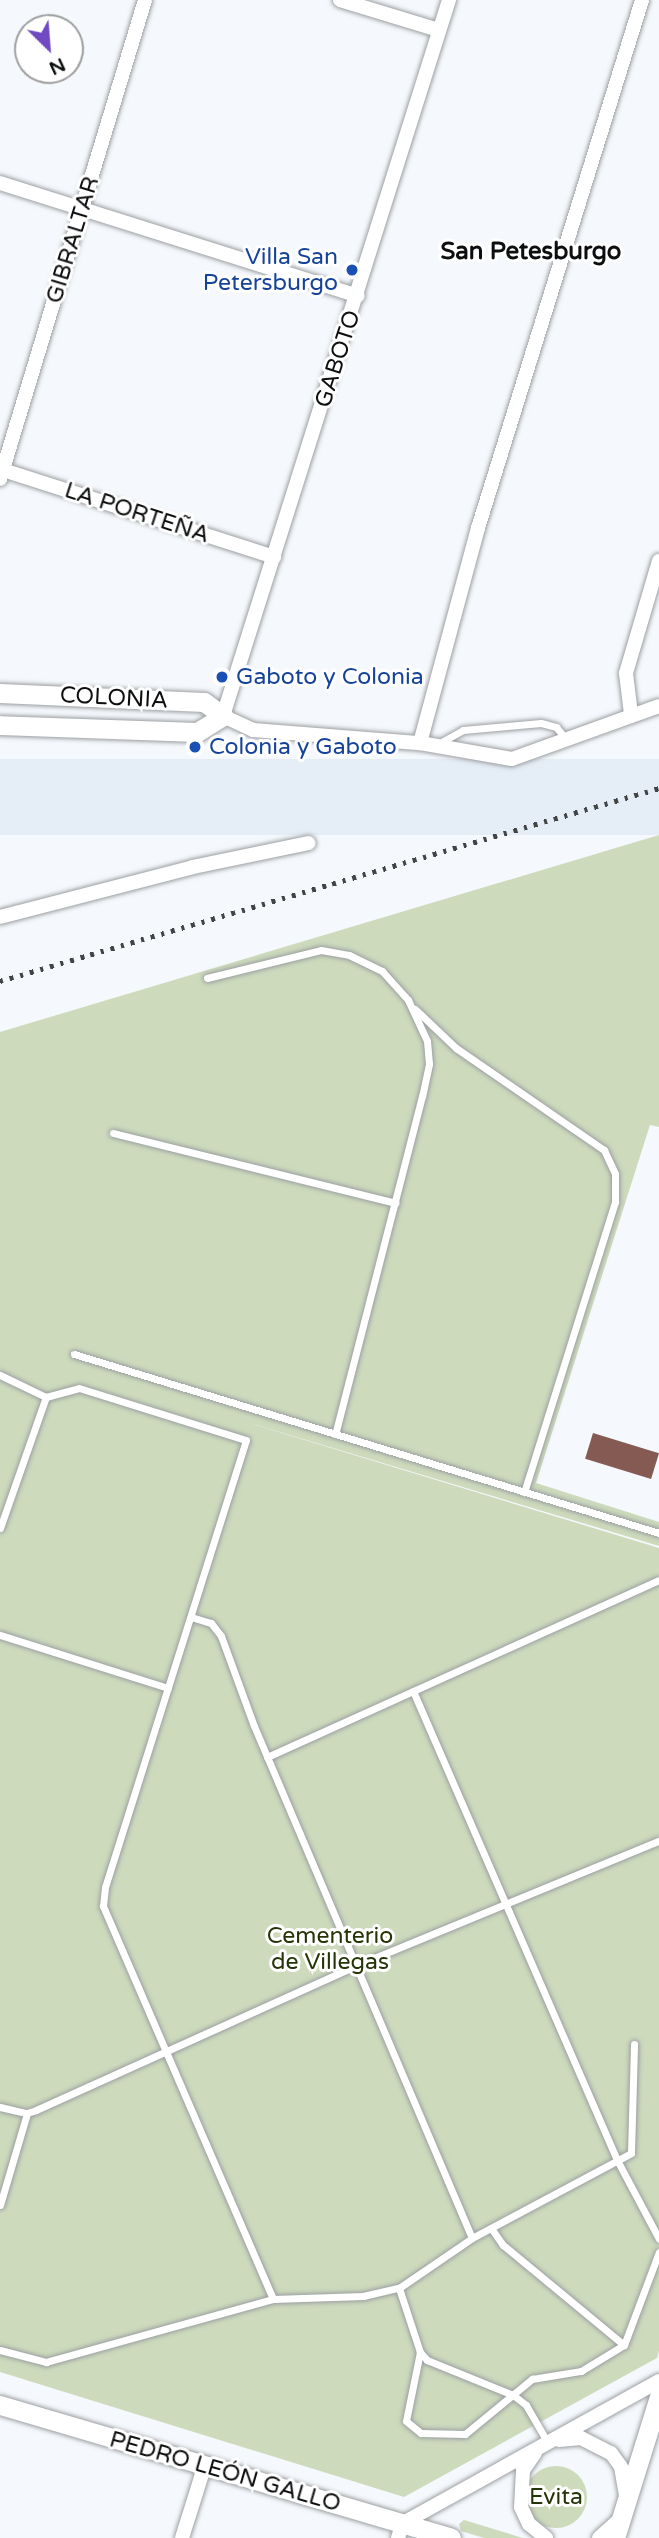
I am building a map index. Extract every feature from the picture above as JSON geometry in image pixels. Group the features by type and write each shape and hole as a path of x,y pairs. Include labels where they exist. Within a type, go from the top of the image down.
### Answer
{"street":[{"name":"GIBRALTAR","path":"1,473 145,0"},
{"path":"340,0 439,30"},
{"name":"GABOTO","path":"223,716 358,296 449,0"},
{"path":"420,743 478,528 642,0"},
{"path":"0,183 358,296"},
{"name":"LA PORTEÑA","path":"1,473 274,557"},
{"path":"631,713 626,673 659,561"},
{"name":"COLONIA","path":"0,693 204,702 223,716 253,730 420,743 504,759 522,756 566,740"},
{"path":"566,740 631,713 659,706"},
{"name":"COLONIA","path":"0,725 197,732 223,716"},
{"path":"0,917 181,870 309,843"},
{"path":"400,2530 659,2381"},
{"path":"615,2538 659,2397"},
{"name":"PEDRO LEÓN GALLO","path":"0,2405 400,2530 451,2538"},
{"path":"546,2538 529,2524 518,2488 523,2470 548,2443 581,2438 611,2453 626,2483 622,2516 599,2538"},
{"path":"182,2538 204,2468"}],"lane":[{"path":"436,745 463,730 541,723 556,727 566,740"},
{"path":"207,978 271,959 337,952 382,971 456,1048 604,1150 615,1174 615,1202 524,1492"},
{"path":"335,1434 429,1064 427,1041 408,1000"},
{"path":"113,1133 395,1203"},
{"path":"74,1354 659,1533"},
{"path":"0,1375 46,1397 79,1388 246,1440 103,1896 106,1913 273,2299"},
{"path":"0,1528 46,1397"},
{"path":"267,1757 659,1580"},
{"path":"191,1616 217,1629 267,1757 472,2238"},
{"path":"0,1635 168,1688"},
{"path":"413,1691 617,2160 659,2239"},
{"path":"0,2107 27,2113 166,2049 503,1902 659,1841"},
{"path":"0,2350 46,2362 273,2299 363,2296 400,2288 472,2238 617,2160 634,2148 634,2044"},
{"path":"0,2205 27,2113"},
{"path":"491,2228 503,2245 624,2345"},
{"path":"400,2288 420,2352 405,2411 406,2421 421,2433 465,2434 532,2379 580,2371 624,2345 659,2252"},
{"path":"420,2352 437,2366 513,2395 526,2405 548,2443"}],"shaded area":[{"path":"0,759 659,759 659,835 0,835"}],"green space":[{"name":"Cementerio de Villegas","path":"659,835 659,1127 650,1125 536,1483 659,1522 659,1546 233,1418 659,1548 659,2351 657,2358 404,2497 0,2372 0,1032"},
{"name":"Evita","path":"550,2466 562,2466 578,2475 585,2485 585,2509 578,2519 562,2528 550,2528 539,2523 530,2514 525,2503 525,2491 530,2480 539,2471"},
{"path":"464,2520 523,2538 484,2538 461,2531 459,2524"}],"building":[{"path":"593,1433 659,1453 651,1479 585,1459"}],"railway":[{"path":"0,981 659,788"}],"place":[{"name":"Villa San Petersburgo","path":"352,270"},
{"name":"Gaboto y Colonia","path":"222,677"},
{"name":"Colonia y Gaboto","path":"195,747"}],"district":[{"name":"San Petesburgo","path":"531,252"}]}
